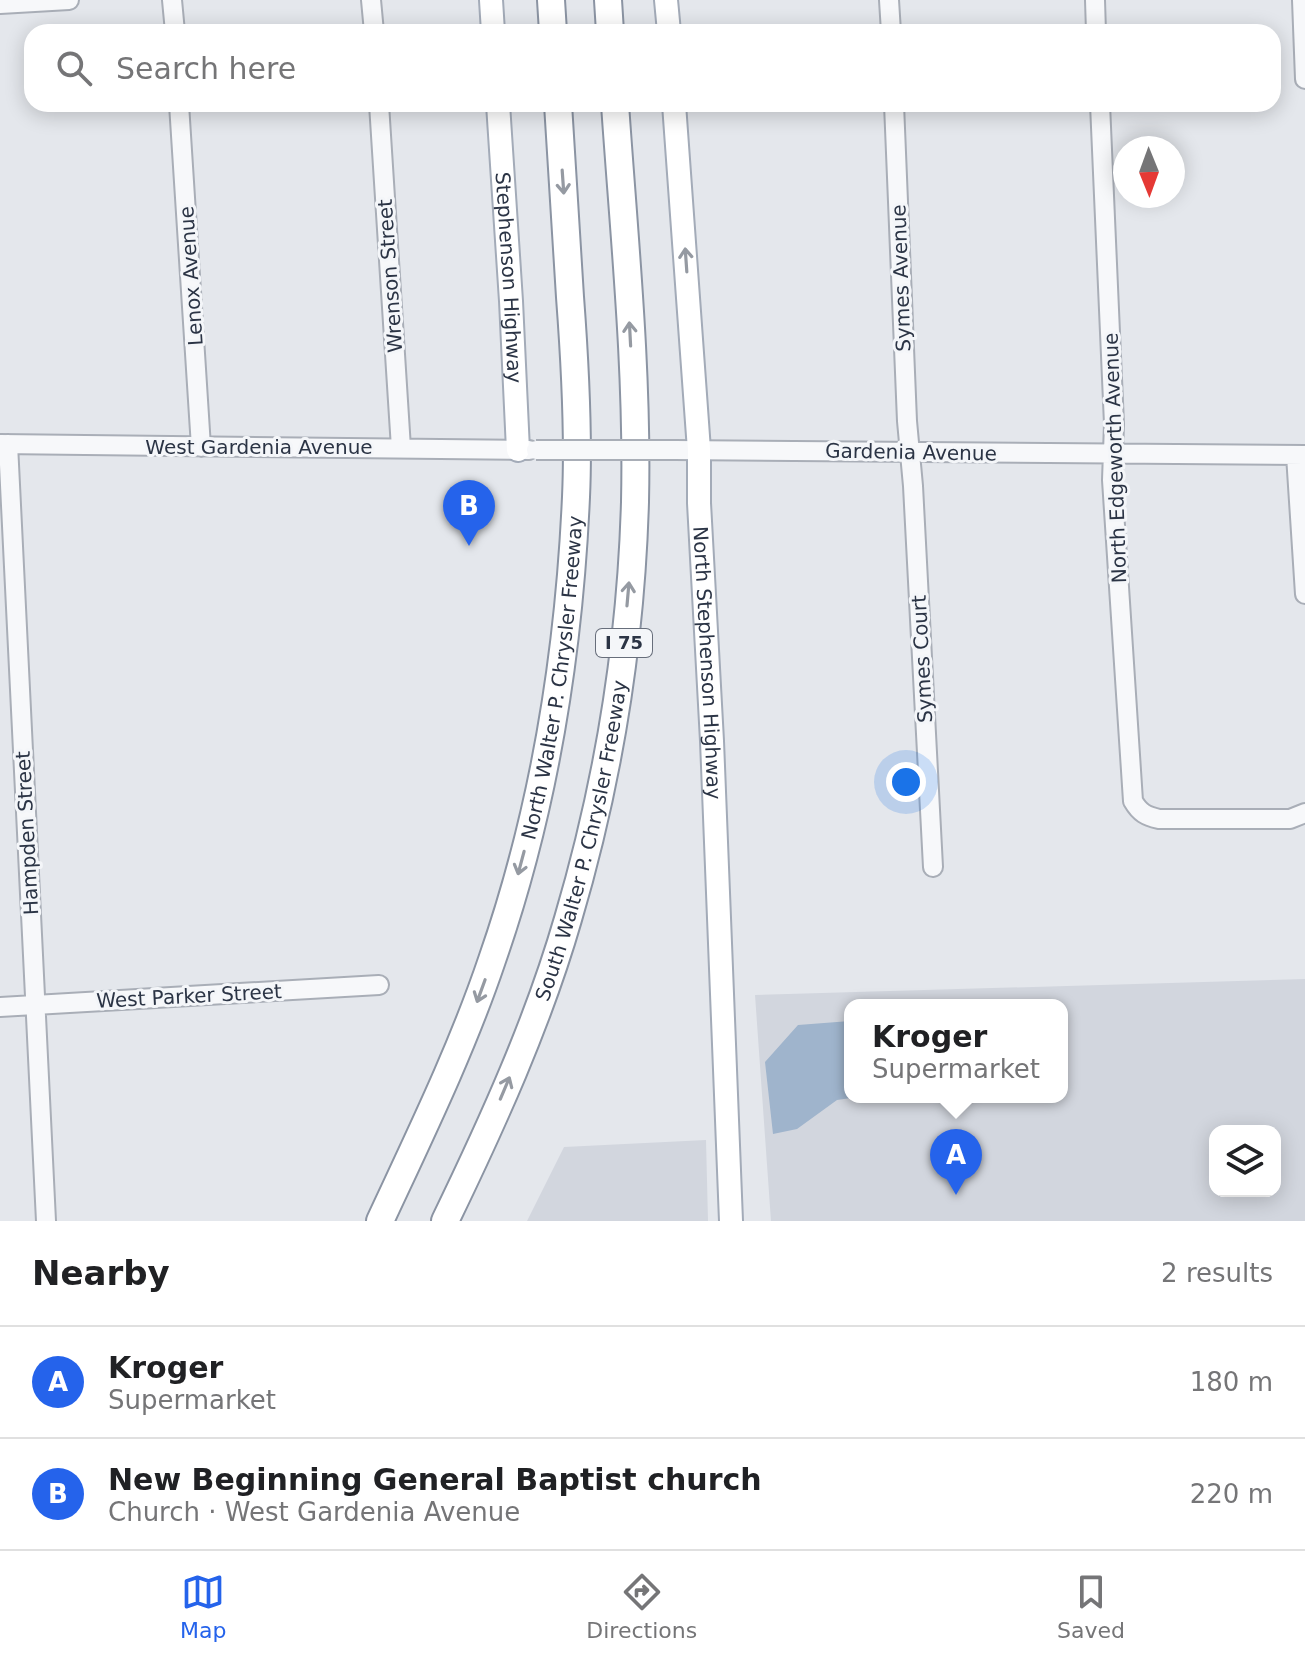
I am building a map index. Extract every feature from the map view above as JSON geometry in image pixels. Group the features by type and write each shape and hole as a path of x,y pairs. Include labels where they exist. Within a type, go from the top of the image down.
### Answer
{"highway":[{"path":"551,0 552,24"},
{"path":"608,0 610,24"},
{"name":"North Walter P. Chrysler Freeway","path":"380,1221 477,1002 506,917 545,766 564,646 576,495 573,339 559,112"},
{"name":"South Walter P. Chrysler Freeway","path":"445,1221 475,1160 536,1013 568,923 602,790 621,664 633,540 635,447 616,112"},
{"path":"361,1221 420,1136"},
{"path":"452,1221 475,1160"}],"main road":[{"path":"491,0 492,24"},
{"path":"666,0 668,24"},
{"name":"Stephenson Highway","path":"499,112 511,301 527,450"},
{"name":"North Stephenson Highway","path":"675,112 699,450 731,1221"}],"street":[{"path":"0,4 69,0"},
{"path":"172,0 174,24"},
{"path":"371,0 373,24"},
{"path":"889,0 890,24"},
{"path":"1095,0 1096,24"},
{"path":"1302,0 1305,79"},
{"name":"Lenox Avenue","path":"180,112 201,447"},
{"name":"Wrenson Street","path":"380,112 401,448"},
{"name":"Symes Avenue","path":"894,112 911,452"},
{"name":"North Edgeworth Avenue","path":"1100,112 1114,427 1112,480 1133,801 1143,815 1159,819 1290,819 1305,813"},
{"name":"West Gardenia Avenue","path":"4,444 527,450"},
{"name":"Hampden Street","path":"4,444 46,1221"},
{"name":"Gardenia Avenue","path":"527,450 1300,455"},
{"name":"Symes Court","path":"911,452 933,867"},
{"path":"1300,455 1305,594"},
{"name":"West Parker Street","path":"0,1007 379,985"}],"shaded area":[{"path":"1305,979 1305,1221 771,1221 755,995"},
{"path":"706,1140 708,1221 527,1221 564,1147"}],"water":[{"path":"844,1021 844,1099 837,1100 797,1129 773,1134 765,1062 798,1025"}],"place":[{"name":"New Beginning General Baptist church","path":"469,546"},
{"name":"Kroger","path":"956,1195"}]}
